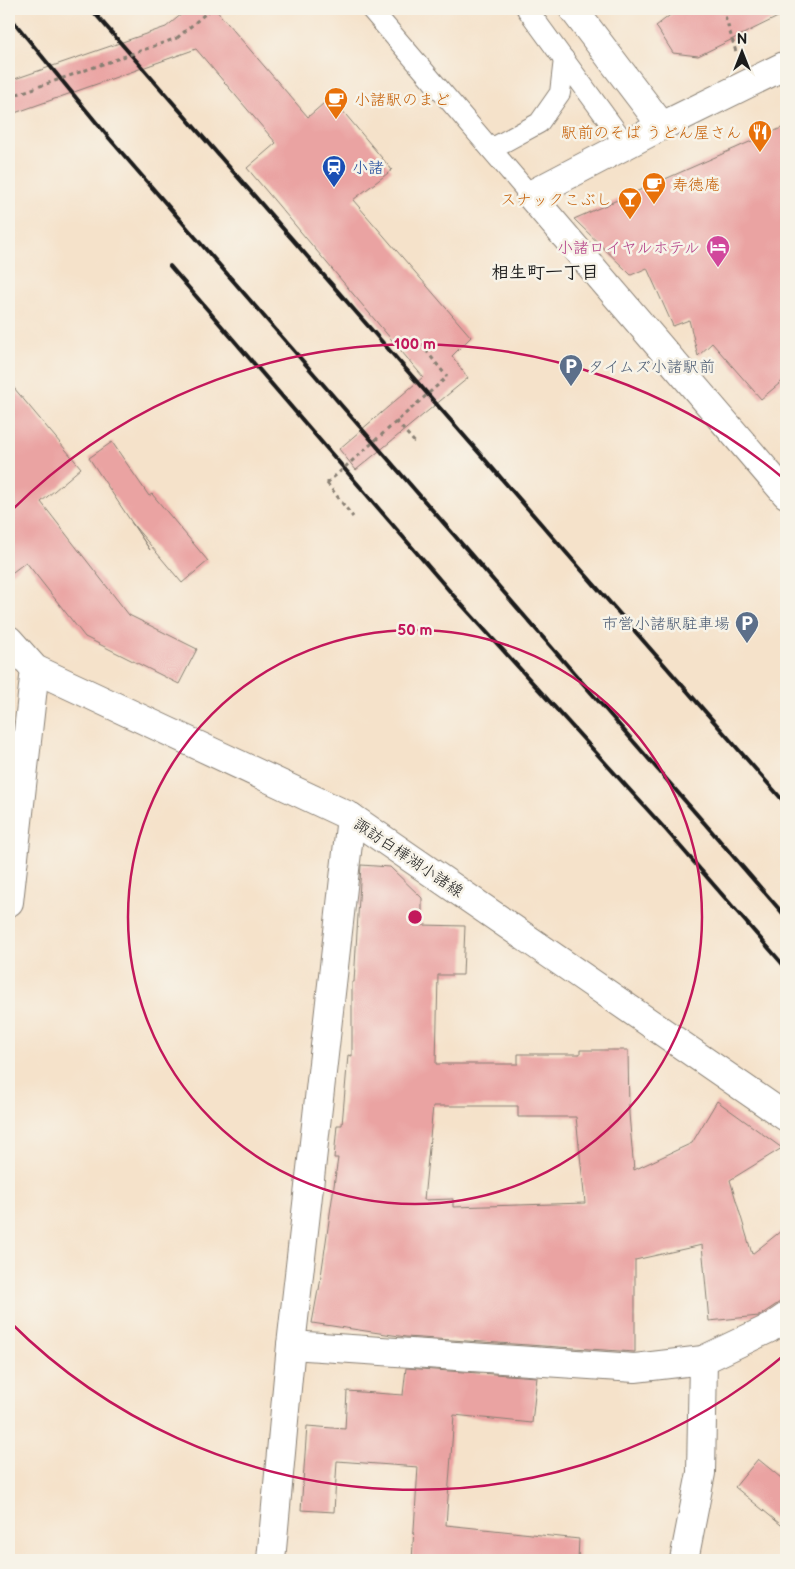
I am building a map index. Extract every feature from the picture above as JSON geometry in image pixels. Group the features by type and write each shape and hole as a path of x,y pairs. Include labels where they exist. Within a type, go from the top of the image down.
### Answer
{"street":[{"path":"573,9 662,126"},
{"path":"786,65 662,126 530,195 786,494"},
{"name":"諏訪白樺湖小諸線","path":"9,640 36,669 351,818 786,1117"},
{"path":"9,902 36,669"},
{"path":"271,1560 291,1345 351,818"},
{"path":"291,1345 635,1368 703,1360 770,1328 786,1317"},
{"path":"684,1560 701,1473 703,1360"}],"lane":[{"path":"527,9 619,135"},
{"path":"374,11 530,195"},
{"path":"491,149 540,123 560,93 564,59"}],"path":[{"path":"9,97 176,38 211,9"},
{"path":"723,9 736,53"},
{"path":"353,516 327,483 447,376 421,344"},
{"path":"396,421 418,445"}],"building":[{"path":"188,9 215,9 308,117 331,97 392,170 353,200 471,337 452,356 468,378 356,470 339,449 423,377 247,168 276,143 196,49 9,115 9,81 166,27"},
{"path":"678,9 786,9 786,13 698,56 673,53 656,26"},
{"path":"786,126 786,378 761,399 712,343 698,356 689,320 673,326 647,268 631,275 574,219"},
{"path":"9,382 81,468 41,502 129,615 197,649 179,684 85,637 26,562 9,575"},
{"path":"112,442 149,496 152,494 208,561 182,583 133,525 89,458"},
{"path":"361,865 390,867 422,898 422,925 465,926 463,975 438,975 436,1064 518,1064 518,1054 580,1054 580,1050 628,1050 629,1114 634,1170 692,1143 717,1101 782,1148 730,1180 752,1254 786,1227 786,1298 759,1316 709,1321 702,1245 635,1260 635,1352 406,1337 312,1323 319,1290 338,1158 334,1158 337,1125 342,1125 348,1055 352,1056 352,982 354,982","holes":["433,1106 518,1106 518,1117 576,1117 585,1203 453,1207 453,1199 424,1200"]},
{"path":"406,1368 537,1377 532,1423 454,1415 446,1525 579,1539 578,1560 412,1560 418,1467 337,1461 334,1512 301,1510 307,1426 345,1429 347,1391 403,1395"},
{"path":"758,1459 786,1482 786,1529 735,1487"}],"railway":[{"path":"91,9 786,804"},
{"path":"9,16 109,138 786,917"},
{"path":"170,266 453,595 666,830 786,968"}],"place":[{"name":"小諸駅のまど","path":"336,120"},
{"name":"駅前のそば うどん屋さん","path":"760,153"},
{"name":"小諸","path":"334,188"},
{"name":"寿徳庵","path":"654,205"},
{"name":"スナックこぶし","path":"630,220"},
{"name":"小諸ロイヤルホテル","path":"718,268"},
{"name":"タイムズ小諸駅前","path":"571,387"},
{"name":"市営小諸駅駐車場","path":"747,644"}],"district":[{"name":"相生町一丁目","path":"545,272"}]}
